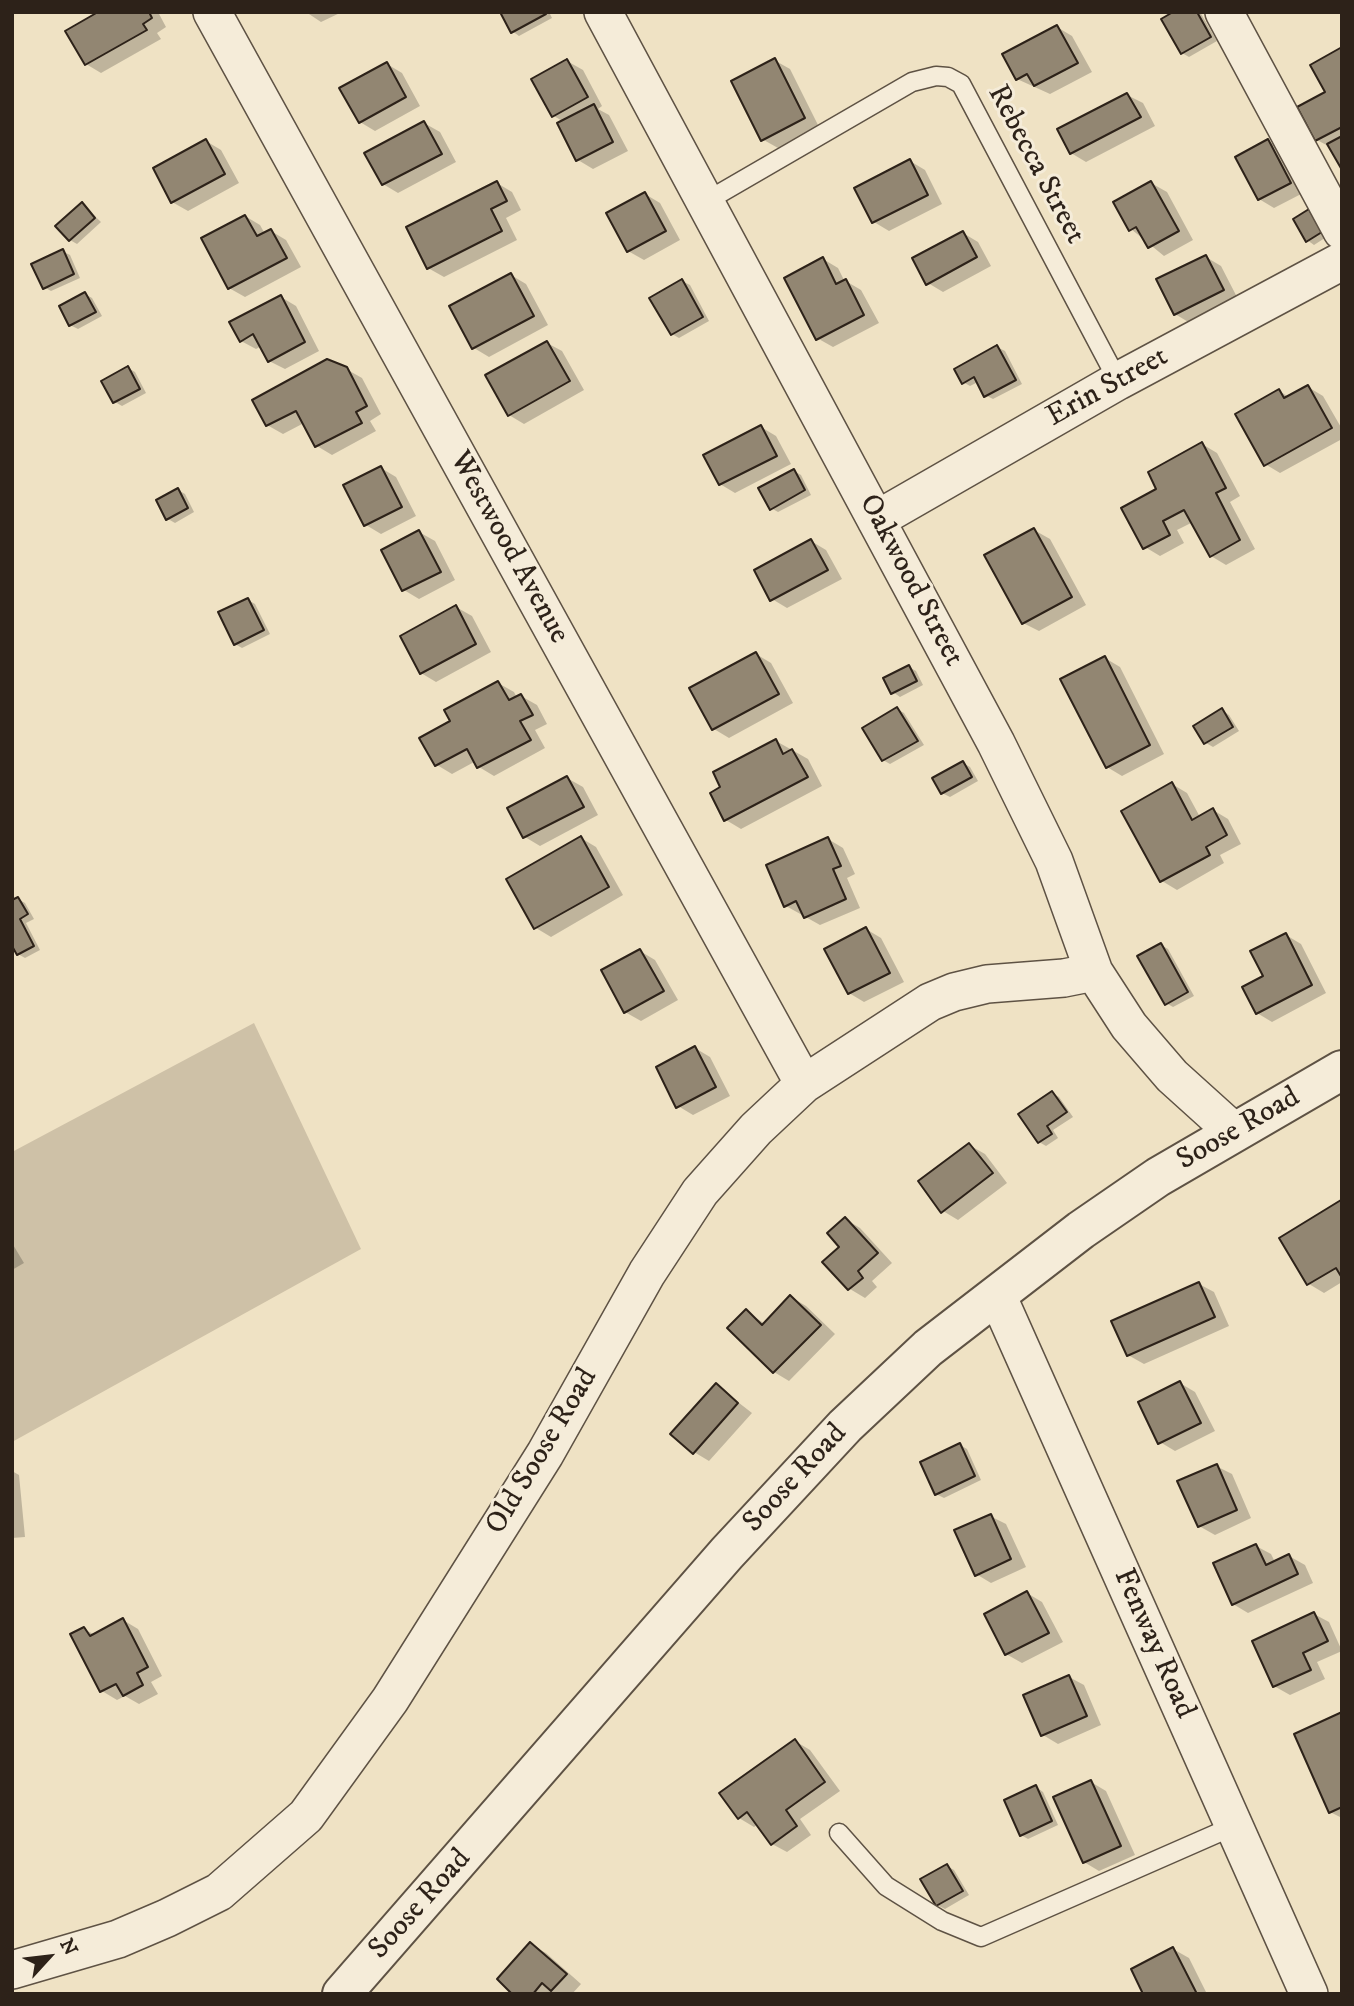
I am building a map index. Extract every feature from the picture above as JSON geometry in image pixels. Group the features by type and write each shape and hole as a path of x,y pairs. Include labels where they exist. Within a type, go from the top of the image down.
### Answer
{"street":[{"name":"Westwood Avenue","path":"212,12 804,1084"},
{"name":"Oakwood Street","path":"603,12 996,743 1054,861 1094,972 1129,1026 1172,1076 1234,1132"},
{"path":"1224,12 1342,231"},
{"name":"Erin Street","path":"876,520 1118,381 1342,261"},
{"name":"Old Soose Road","path":"12,1970 118,1939 167,1919 219,1892 306,1816 390,1700 545,1454 647,1273 700,1192 757,1129 804,1084 919,1009 954,992 987,984 1064,978 1094,972"},
{"name":"Soose Road","path":"342,1994 606,1688 835,1436 928,1348 1158,1177 1342,1070"},
{"name":"Fenway Road","path":"997,1295 1309,1994"}],"lane":[{"name":"Rebecca Street","path":"705,202 912,82 936,76 948,77 961,84 1118,381"},
{"path":"839,1833 887,1886 942,1921 981,1937 1234,1826"}],"shaded area":[{"path":"254,1023 361,1249 12,1442 12,1152"}],"building":[{"path":"98,12 149,12 152,18 143,24 147,30 85,65 65,31"},
{"path":"500,12 545,12 546,14 511,33"},
{"path":"1173,12 1197,12 1211,37 1181,54 1161,19"},
{"path":"1057,25 1078,63 1034,86 1027,74 1016,80 1002,54"},
{"path":"1342,47 1342,127 1315,141 1297,107 1325,92 1310,65"},
{"path":"775,58 805,118 761,141 731,81"},
{"path":"567,59 588,97 552,117 531,79"},
{"path":"387,62 406,97 359,123 339,88"},
{"path":"1127,93 1141,117 1070,154 1057,129"},
{"path":"594,104 613,142 576,161 557,123"},
{"path":"424,121 442,154 382,185 364,153"},
{"path":"1342,136 1342,170 1327,144"},
{"path":"206,139 225,174 171,203 153,168"},
{"path":"1268,139 1291,183 1258,200 1235,157"},
{"path":"910,159 928,195 872,223 854,188"},
{"path":"497,181 507,201 491,209 502,231 427,269 406,227"},
{"path":"1151,181 1179,231 1148,248 1136,227 1129,231 1113,202"},
{"path":"645,192 666,231 627,252 606,213"},
{"path":"82,202 95,218 69,241 55,226"},
{"path":"1309,209 1322,232 1306,242 1293,219"},
{"path":"245,215 257,236 271,229 287,258 228,289 201,238"},
{"path":"963,231 977,257 926,285 912,258"},
{"path":"63,249 74,274 43,289 31,264"},
{"path":"1206,255 1224,290 1174,315 1156,279"},
{"path":"823,257 836,284 846,279 864,315 816,340 784,278"},
{"path":"511,273 534,316 472,349 449,306"},
{"path":"682,279 703,317 671,335 649,298"},
{"path":"85,292 96,312 69,326 59,306"},
{"path":"281,295 305,342 268,362 253,334 240,342 229,322"},
{"path":"547,341 570,381 508,416 485,375"},
{"path":"997,345 1016,380 984,397 974,377 962,384 954,369"},
{"path":"327,359 347,367 367,406 356,412 362,423 315,447 296,411 266,426 252,400"},
{"path":"128,366 140,389 113,403 101,381"},
{"path":"1308,385 1332,428 1264,466 1235,414 1279,389 1284,398"},
{"path":"761,425 777,456 719,485 703,455"},
{"path":"1202,442 1226,488 1216,493 1240,540 1210,557 1184,510 1163,521 1170,535 1143,549 1121,508 1156,489 1148,472"},
{"path":"381,466 402,507 364,526 343,485"},
{"path":"794,469 805,490 770,510 758,488"},
{"path":"178,488 188,508 166,520 156,500"},
{"path":"1034,528 1072,597 1022,624 984,555"},
{"path":"419,530 441,572 402,591 381,550"},
{"path":"811,539 828,570 770,601 754,570"},
{"path":"248,598 264,630 234,645 218,612"},
{"path":"456,605 476,644 420,674 400,636"},
{"path":"756,652 779,694 712,730 689,688"},
{"path":"1105,656 1150,745 1106,768 1060,679"},
{"path":"909,665 917,681 891,694 883,678"},
{"path":"498,681 509,700 521,694 533,715 520,721 531,740 477,768 467,749 435,766 419,738 450,721 444,710"},
{"path":"897,707 918,741 882,761 862,728"},
{"path":"1222,708 1233,727 1204,744 1193,726"},
{"path":"776,739 783,754 792,749 808,777 724,821 710,793 720,787 713,772"},
{"path":"963,761 972,777 941,794 932,778"},
{"path":"567,776 584,807 523,838 507,808"},
{"path":"1172,782 1192,820 1213,808 1227,835 1206,847 1210,855 1160,882 1121,811"},
{"path":"581,836 609,887 534,929 506,879"},
{"path":"828,837 841,866 833,869 846,899 804,918 796,901 784,907 766,865"},
{"path":"18,897 28,914 20,919 34,946 17,955 12,946 12,900"},
{"path":"866,927 890,973 848,994 824,949"},
{"path":"1286,933 1312,985 1256,1014 1242,987 1263,976 1250,951"},
{"path":"1161,943 1188,992 1165,1005 1137,956"},
{"path":"640,949 664,991 624,1013 601,970"},
{"path":"695,1046 716,1087 676,1108 656,1067"},
{"path":"1052,1091 1067,1112 1047,1126 1052,1134 1038,1143 1018,1114"},
{"path":"969,1143 993,1173 941,1213 918,1181"},
{"path":"1341,1200 1342,1278 1336,1268 1307,1285 1279,1238"},
{"path":"845,1217 878,1253 858,1271 863,1278 848,1290 822,1262 839,1247 827,1233"},
{"path":"1199,1282 1215,1317 1127,1356 1111,1321"},
{"path":"790,1295 821,1325 773,1373 727,1328 746,1309 762,1325"},
{"path":"1180,1381 1201,1423 1158,1444 1138,1402"},
{"path":"716,1383 738,1403 693,1454 670,1434"},
{"path":"960,1443 975,1476 935,1495 920,1462"},
{"path":"1217,1464 1237,1510 1198,1527 1177,1481"},
{"path":"991,1514 1011,1559 975,1576 954,1530"},
{"path":"1256,1544 1266,1565 1289,1554 1298,1574 1232,1605 1213,1563"},
{"path":"1027,1591 1049,1633 1005,1655 984,1614"},
{"path":"1314,1612 1328,1641 1303,1653 1311,1670 1273,1687 1252,1641"},
{"path":"123,1618 148,1667 137,1673 143,1685 123,1696 116,1684 100,1692 70,1634 84,1627 90,1636"},
{"path":"1069,1675 1087,1716 1041,1736 1023,1695"},
{"path":"1342,1712 1342,1807 1329,1813 1294,1734"},
{"path":"795,1739 825,1782 786,1810 797,1826 771,1845 747,1812 738,1819 719,1793"},
{"path":"1091,1780 1121,1846 1083,1863 1053,1797"},
{"path":"1036,1785 1052,1821 1020,1836 1004,1800"},
{"path":"947,1864 963,1891 936,1906 920,1879"},
{"path":"530,1942 567,1974 551,1991 542,1983 533,1994 512,1994 497,1979"},
{"path":"1173,1947 1197,1994 1143,1994 1131,1969"}]}
